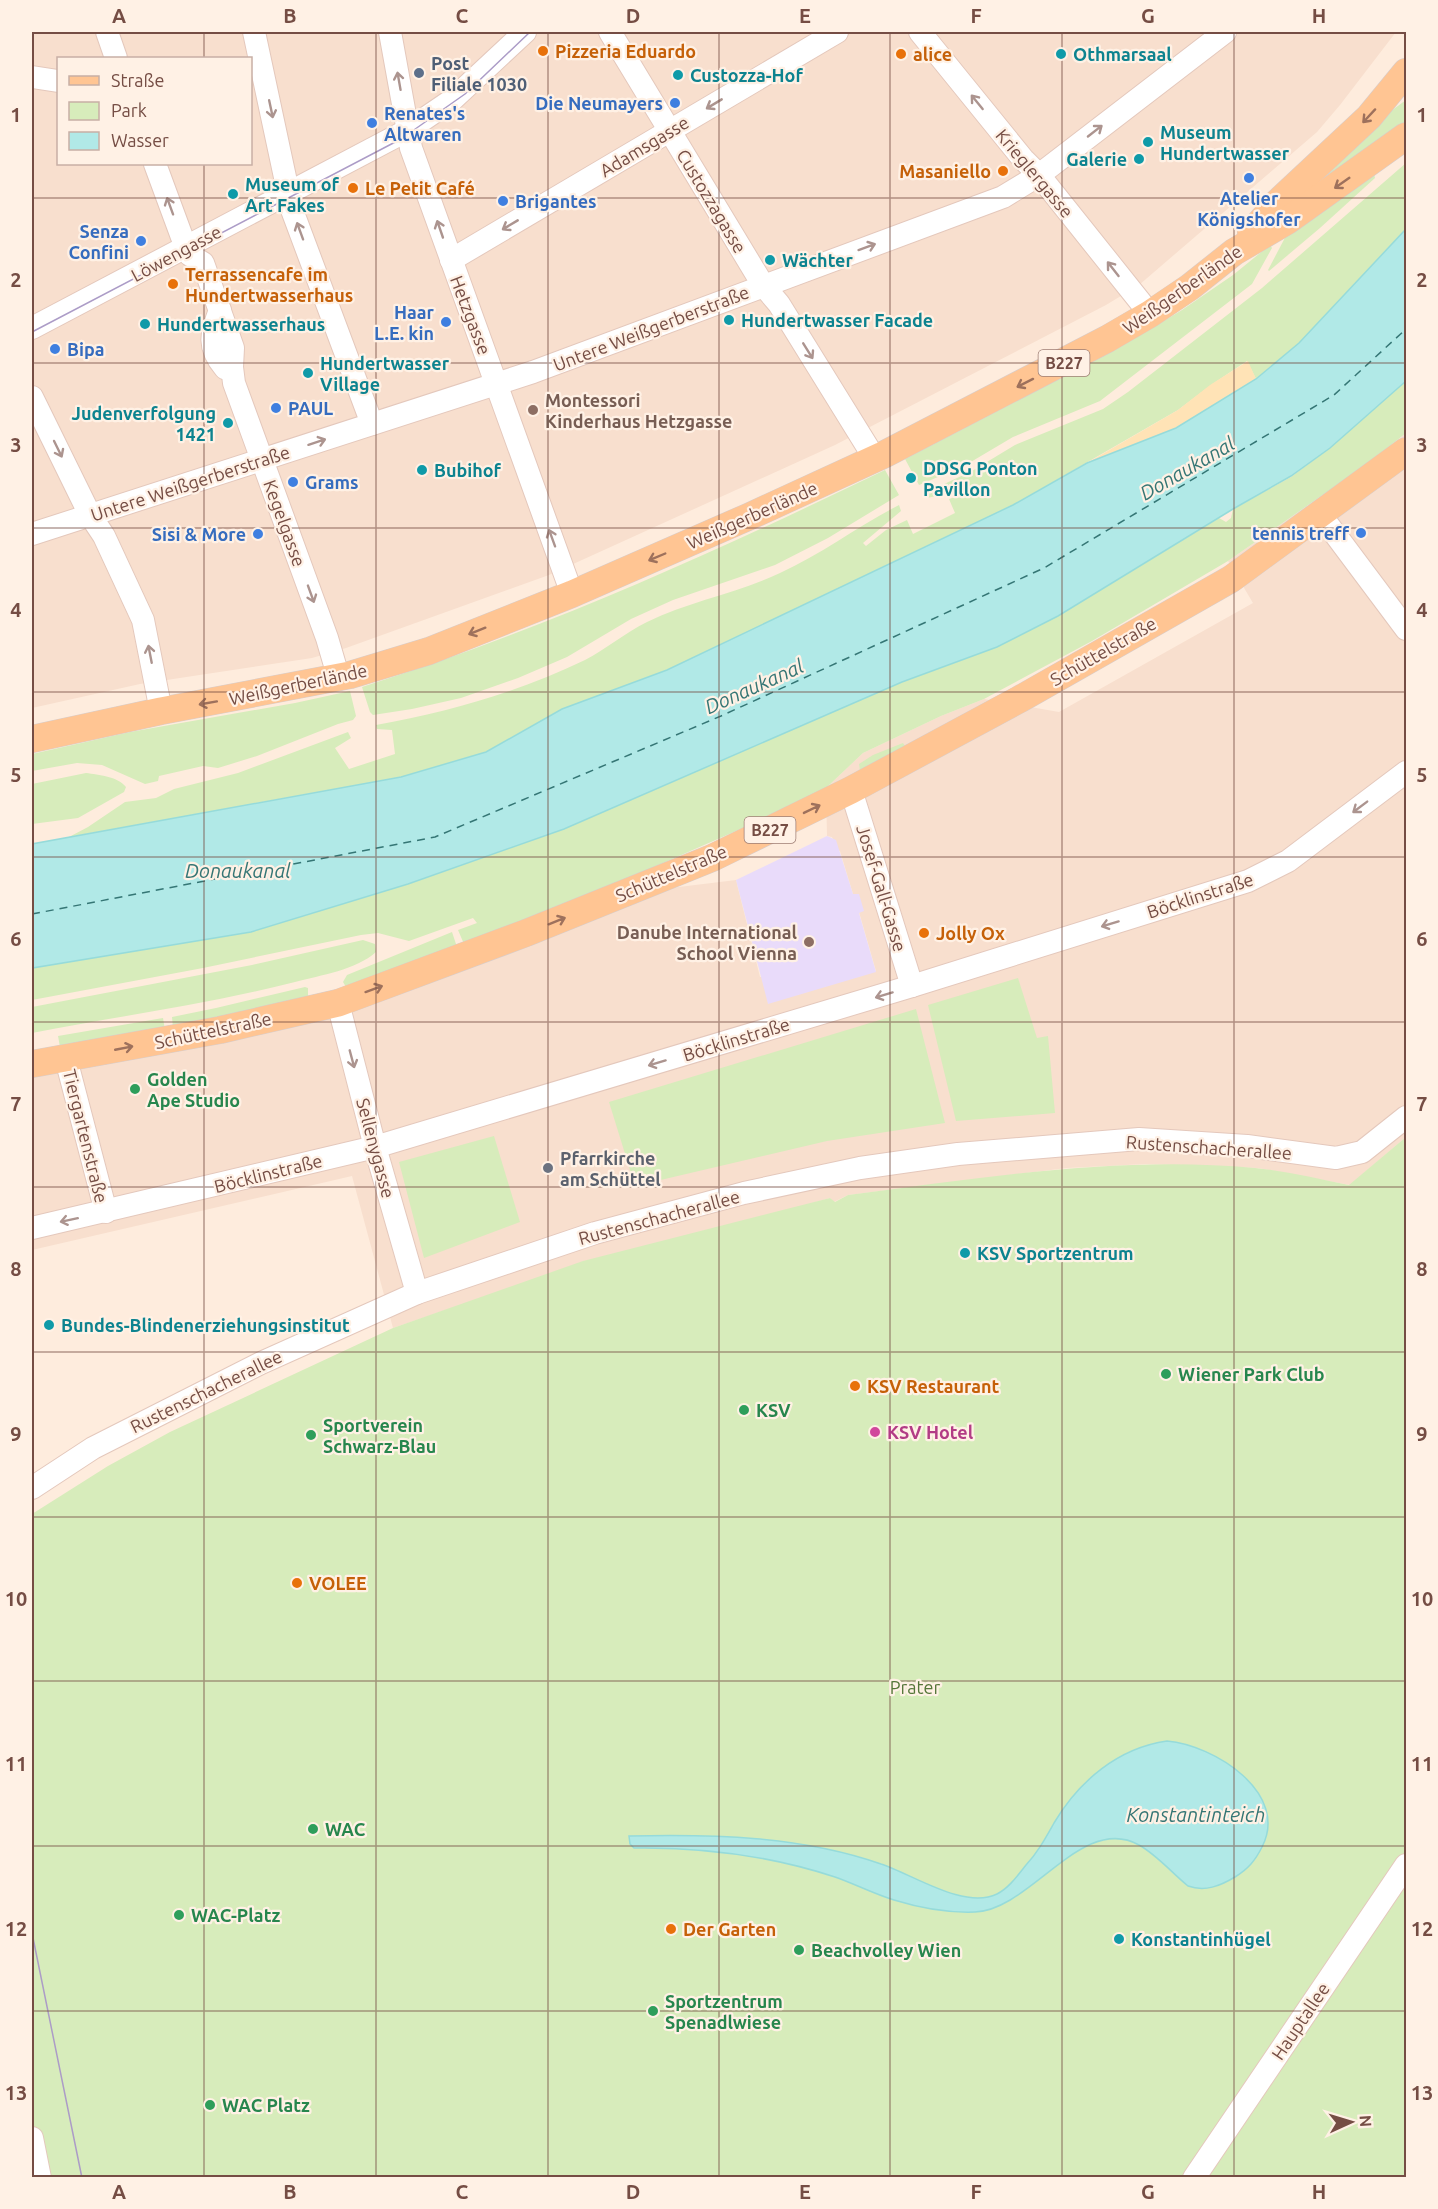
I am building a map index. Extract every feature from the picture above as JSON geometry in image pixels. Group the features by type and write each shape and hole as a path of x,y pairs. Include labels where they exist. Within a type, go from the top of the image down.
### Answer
{"main road":[{"name":"B227","path":"1234,252 1278,202 1369,117 1407,72"},
{"name":"Weißgerberlände","path":"32,739 161,711 339,679 429,651 572,594 748,517 875,459 1049,371 1150,314 1190,287 1234,252 1287,221 1407,136"},
{"name":"Schüttelstraße","path":"32,1064 220,1030 338,1003 526,933 712,858 851,790 1020,699 1231,579 1407,450"}],"street":[{"path":"107,32 116,57"},
{"path":"255,32 258,79 292,210 372,424"},
{"name":"Hetzgasse","path":"390,32 411,148 572,594"},
{"name":"Löwengasse","path":"32,328 408,130 452,100 525,32"},
{"name":"Custozzagasse","path":"610,32 763,285 779,304 875,459"},
{"name":"Adamsgasse","path":"451,260 837,32"},
{"name":"Krieglergasse","path":"920,32 1023,159 1039,175 1150,314"},
{"name":"Untere Weißgerberstraße","path":"32,534 533,372 1003,197 1039,175 1225,32"},
{"path":"32,77 57,81"},
{"name":"Kegelgasse","path":"155,165 186,248 190,255 203,263 220,310 233,348 233,375 261,461 327,638 339,679"},
{"path":"32,397 90,515 104,536 143,620 161,711"},
{"path":"1320,514 1407,629"},
{"name":"Böcklinstraße","path":"32,1228 375,1147 912,986 1248,881 1287,861 1407,772"},
{"name":"Josef-Gall-Gasse","path":"851,790 912,986"},
{"name":"Sellenygasse","path":"338,1003 375,1147 417,1293"},
{"name":"Tiergartenstraße","path":"66,1059 105,1212"},
{"name":"Rustenschacherallee","path":"32,1488 93,1448 261,1363 417,1293 594,1233 744,1193 860,1168 958,1154 1139,1139 1247,1146 1336,1158 1362,1152 1407,1117"},
{"name":"Hauptallee","path":"1194,2178 1407,1864"},
{"path":"32,2138 40,2178"}],"shaded area":[{"path":"32,32 1396,32 1317,132 1139,285 1106,305 835,445 549,575 312,658 140,684 32,708"},
{"path":"1406,433 1406,1137 1350,1185 1258,1168 1146,1164 1067,1168 848,1195 834,1202 830,1198 472,1301 393,1328 352,1176 32,1250 32,1052 173,1028 346,987 581,899 736,880 760,977 876,971 859,912 858,894 853,894 840,851 832,837 827,836 826,788 863,753 941,716 984,699 1059,712 1253,603 1228,561 1367,464"},
{"name":"Danube International School Vienna","path":"827,836 836,840 853,894 859,894 864,911 859,913 876,972 768,1004 736,880"}],"green space":[{"path":"1406,100 1406,125 1300,200 1361,133"},
{"path":"1406,163 1406,229 1299,343 1256,379 1247,361 1178,410 1013,505 667,670 562,709 486,752 401,777 69,837 125,802 156,798 174,789 238,773 348,732 351,738 335,748 349,769 395,754 392,730 377,729 376,725 483,700 534,682 593,656 647,622 680,608 764,580 795,565 899,505 901,511 863,543 866,546 886,530 907,520 913,534 955,513 949,499 961,495 960,491 927,498 925,493 972,471 1015,445 1103,409 1128,392 1262,288"},
{"path":"1374,174 1375,178 1320,228 1268,270 1288,232"},
{"path":"1270,245 1272,248 1252,284 1100,401 1013,437 964,466 919,485 905,459 1122,346 1182,310 1233,275"},
{"path":"1406,381 1406,433 1367,464 1228,561 1092,641 984,699 941,716 863,753 826,788 768,817 581,899 464,944 458,930 477,923 473,918 409,941 378,933 361,935 32,1000 32,968 251,932 408,884 564,829 902,682 997,647 1058,616 1219,518 1226,522 1231,518 1233,509 1291,477 1330,448"},
{"path":"885,470 899,495 828,538 775,565 673,600 631,619 567,657 518,678 461,698 373,715 370,712 362,687 496,641 628,588"},
{"path":"350,691 356,716 353,720 218,768 203,766 159,776 158,781 145,784 102,765 77,763 32,771 32,754 130,732"},
{"path":"903,743 905,746 860,771 859,764 873,755"},
{"path":"86,773 118,780 126,787 124,792 78,818 32,824 32,784"},
{"path":"452,932 457,947 346,987 343,982 347,975"},
{"path":"363,940 375,944 376,952 359,963 338,971 230,997 32,1033 32,1007 252,965"},
{"path":"1018,978 1037,1038 1048,1036 1055,1113 956,1121 928,1005"},
{"path":"308,988 308,996 173,1028 172,1017"},
{"path":"916,1009 945,1123 827,1141 635,1186 609,1102"},
{"path":"163,1018 165,1030 60,1047 58,1036"},
{"path":"494,1136 520,1222 424,1258 399,1162"},
{"name":"Prater","path":"1406,1137 1406,2177 32,2178 32,1514 108,1466 170,1432 393,1328 583,1261 830,1198 835,1202 848,1195 1051,1170 1153,1164 1204,1165 1267,1169 1349,1185"}],"sand":[{"path":"1248,361 1256,379 1176,428 1087,463 1178,410 1210,385"}],"water":[{"name":"Donaukanal","path":"1406,229 1406,381 1330,448 1291,476 1058,616 997,647 902,682 564,829 408,884 251,932 32,968 32,844 401,777 486,752 562,709 667,670 1013,505 1087,463 1176,428 1256,379 1299,343"},
{"name":"Konstantinteich","path":"1167,1741 1186,1744 1225,1762 1243,1775 1257,1791 1266,1808 1268,1827 1257,1856 1240,1874 1218,1885 1206,1888 1188,1886 1146,1849 1118,1839 1097,1842 1077,1852 1016,1896 996,1907 975,1912 955,1912 904,1903 835,1877 786,1863 710,1851 634,1848 630,1844 629,1836 661,1835 788,1842 851,1855 894,1869 938,1889 969,1897 984,1898 997,1894 1013,1881 1038,1850 1075,1793 1088,1780 1116,1759 1132,1751"}],"ferry route":[{"path":"32,914 435,837 721,716 1044,568 1334,395 1406,329"}],"tram line":[{"path":"32,332 401,139 465,94 530,32"},
{"path":"32,1933 82,2178"}],"place":[{"name":"Pizzeria Eduardo","path":"543,51"},
{"name":"alice","path":"901,54"},
{"name":"Othmarsaal","path":"1061,54"},
{"name":"Post Filiale 1030","path":"419,73"},
{"name":"Custozza-Hof","path":"678,75"},
{"name":"Die Neumayers","path":"675,103"},
{"name":"Renates's Altwaren","path":"372,123"},
{"name":"Museum Hundertwasser","path":"1148,142"},
{"name":"Galerie","path":"1139,159"},
{"name":"Masaniello","path":"1003,171"},
{"name":"Atelier Königshofer","path":"1249,178"},
{"name":"Le Petit Café","path":"353,188"},
{"name":"Museum of Art Fakes","path":"233,194"},
{"name":"Brigantes","path":"503,201"},
{"name":"Senza Confini","path":"141,241"},
{"name":"Wächter","path":"770,260"},
{"name":"Terrassencafe im Hundertwasserhaus","path":"173,284"},
{"name":"Hundertwasser Facade","path":"729,320"},
{"name":"Haar L.E. kin","path":"446,322"},
{"name":"Hundertwasserhaus","path":"145,324"},
{"name":"Bipa","path":"55,349"},
{"name":"Hundertwasser Village","path":"308,373"},
{"name":"PAUL","path":"276,408"},
{"name":"Montessori Kinderhaus Hetzgasse","path":"533,410"},
{"name":"Judenverfolgung 1421","path":"228,423"},
{"name":"Bubihof","path":"422,470"},
{"name":"DDSG Ponton Pavillon","path":"911,478"},
{"name":"Grams","path":"293,482"},
{"name":"tennis treff","path":"1361,533"},
{"name":"Sisi & More","path":"258,534"},
{"name":"Jolly Ox","path":"924,933"},
{"name":"Danube International School Vienna","path":"809,942"},
{"name":"Golden Ape Studio","path":"135,1089"},
{"name":"Pfarrkirche am Schüttel","path":"548,1168"},
{"name":"KSV Sportzentrum","path":"965,1253"},
{"name":"Bundes-Blindenerziehungsinstitut","path":"49,1325"},
{"name":"Wiener Park Club","path":"1166,1374"},
{"name":"KSV Restaurant","path":"855,1386"},
{"name":"KSV","path":"744,1410"},
{"name":"KSV Hotel","path":"875,1432"},
{"name":"Sportverein Schwarz-Blau","path":"311,1435"},
{"name":"VOLEE","path":"297,1583"},
{"name":"WAC","path":"313,1829"},
{"name":"WAC-Platz","path":"179,1915"},
{"name":"Der Garten","path":"671,1929"},
{"name":"Konstantinhügel","path":"1119,1939"},
{"name":"Beachvolley Wien","path":"799,1950"},
{"name":"Sportzentrum Spenadlwiese","path":"653,2011"},
{"name":"WAC Platz","path":"210,2105"}]}
